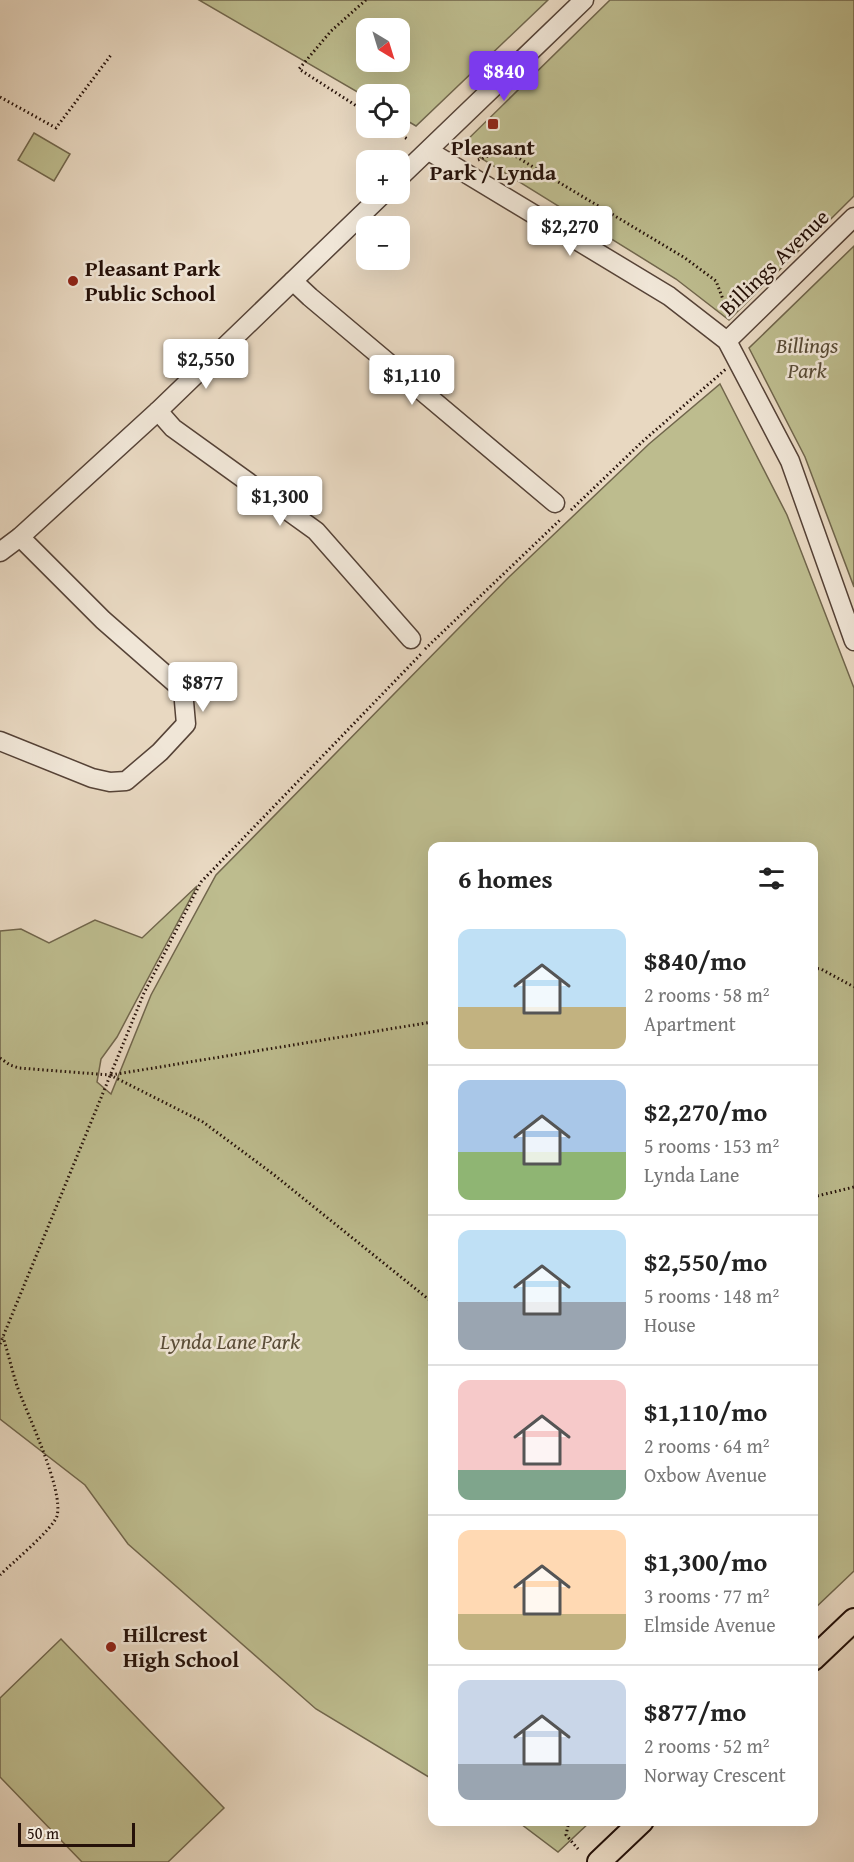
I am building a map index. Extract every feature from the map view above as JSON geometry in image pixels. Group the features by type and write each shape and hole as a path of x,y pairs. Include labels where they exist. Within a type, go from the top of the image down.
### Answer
{"main road":[{"path":"818,1654 854,1620"},
{"path":"598,1862 637,1826"}],"street":[{"path":"410,168 584,0"},
{"path":"429,151 669,296 727,341 790,461 854,641"},
{"path":"0,552 20,537 158,411 374,204"},
{"name":"Billings Avenue","path":"727,341 854,217"},
{"path":"293,281 555,503"},
{"path":"158,411 173,428 316,531 411,639"},
{"path":"0,741 92,778 110,782 126,780 160,752 186,724 183,690 103,620 20,537"}],"path":[{"path":"356,106 298,69 331,31 366,0"},
{"path":"0,97 56,128 111,55"},
{"path":"473,160 480,160 501,151 515,156 665,246 716,281 724,302 721,309"},
{"path":"0,1344 144,993 201,882 420,654 642,442 737,361"},
{"path":"818,969 854,987"},
{"path":"0,1058 19,1068 110,1075 428,1023"},
{"path":"110,1075 185,1112 231,1142 428,1299"},
{"path":"818,1196 854,1187"},
{"path":"0,1575 48,1528 56,1518 58,1503 3,1336"},
{"path":"568,1826 566,1835 578,1849"}],"green space":[{"path":"199,0 548,0 416,126 410,122 410,84 356,84 356,91"},
{"path":"610,0 854,0 854,196 729,320 676,279 471,152 465,142"},
{"path":"34,133 70,154 54,181 18,160"},
{"name":"Billings Park","path":"854,246 854,587 805,457 749,348"},
{"name":"Lynda Lane Park","path":"720,384 787,515 854,688 854,1571 818,1605 818,842 428,842 428,1777 316,1709 128,1544 85,1485 0,1419 0,931 21,929 49,943 95,920 142,938 197,886 117,1037 101,1059 97,1082 111,1094 151,995 216,875 509,577 649,444"},
{"path":"61,1639 224,1808 168,1862 82,1862 0,1777 0,1698"},
{"path":"524,1826 586,1826 558,1852"}],"place":[{"name":"Pleasant Park / Lynda","path":"493,124"},
{"name":"Pleasant Park Public School","path":"73,281"},
{"name":"Hillcrest High School","path":"111,1647"}]}
